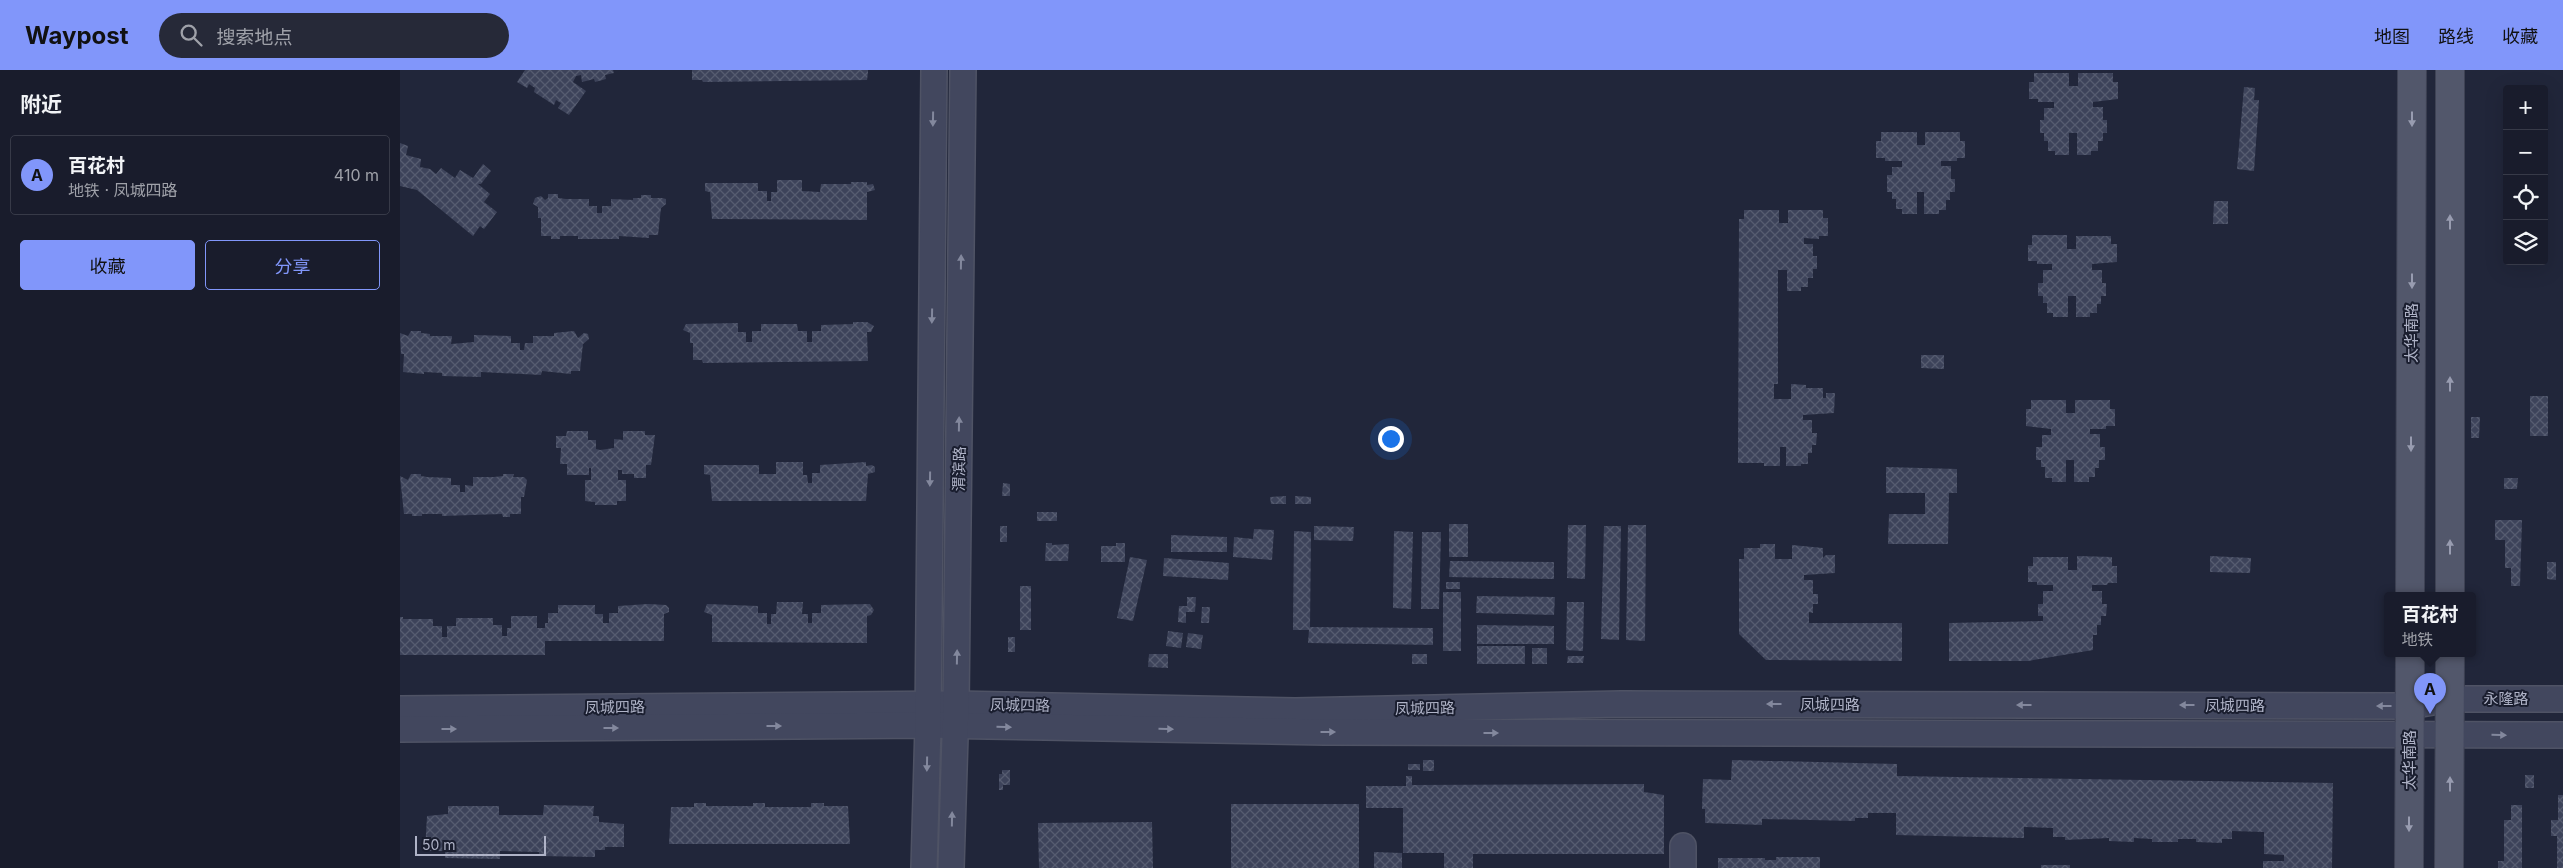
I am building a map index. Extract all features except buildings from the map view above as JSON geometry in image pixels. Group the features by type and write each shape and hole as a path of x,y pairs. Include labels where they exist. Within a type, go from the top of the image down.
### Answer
{"main road":[{"name":"太华南路","path":"2410,592 2412,70"},
{"path":"2450,70 2450,592"},
{"name":"太华南路","path":"2409,868 2408,736 2410,657"},
{"path":"2449,868 2450,657"}],"street":[{"name":"渭滨路","path":"924,868 928,715 934,70"},
{"name":"渭滨路","path":"951,868 955,715 963,70"},
{"name":"凤城四路","path":"400,709 955,715 1295,711 1621,704 2410,706 2450,699"},
{"name":"永隆路","path":"2450,699 2563,699"},
{"name":"凤城四路","path":"400,729 928,715"},
{"name":"凤城四路","path":"955,715 1324,732 2408,736 2450,734"},
{"path":"2450,734 2563,735"}],"place":[{"name":"百花村","path":"2430,714"}]}
